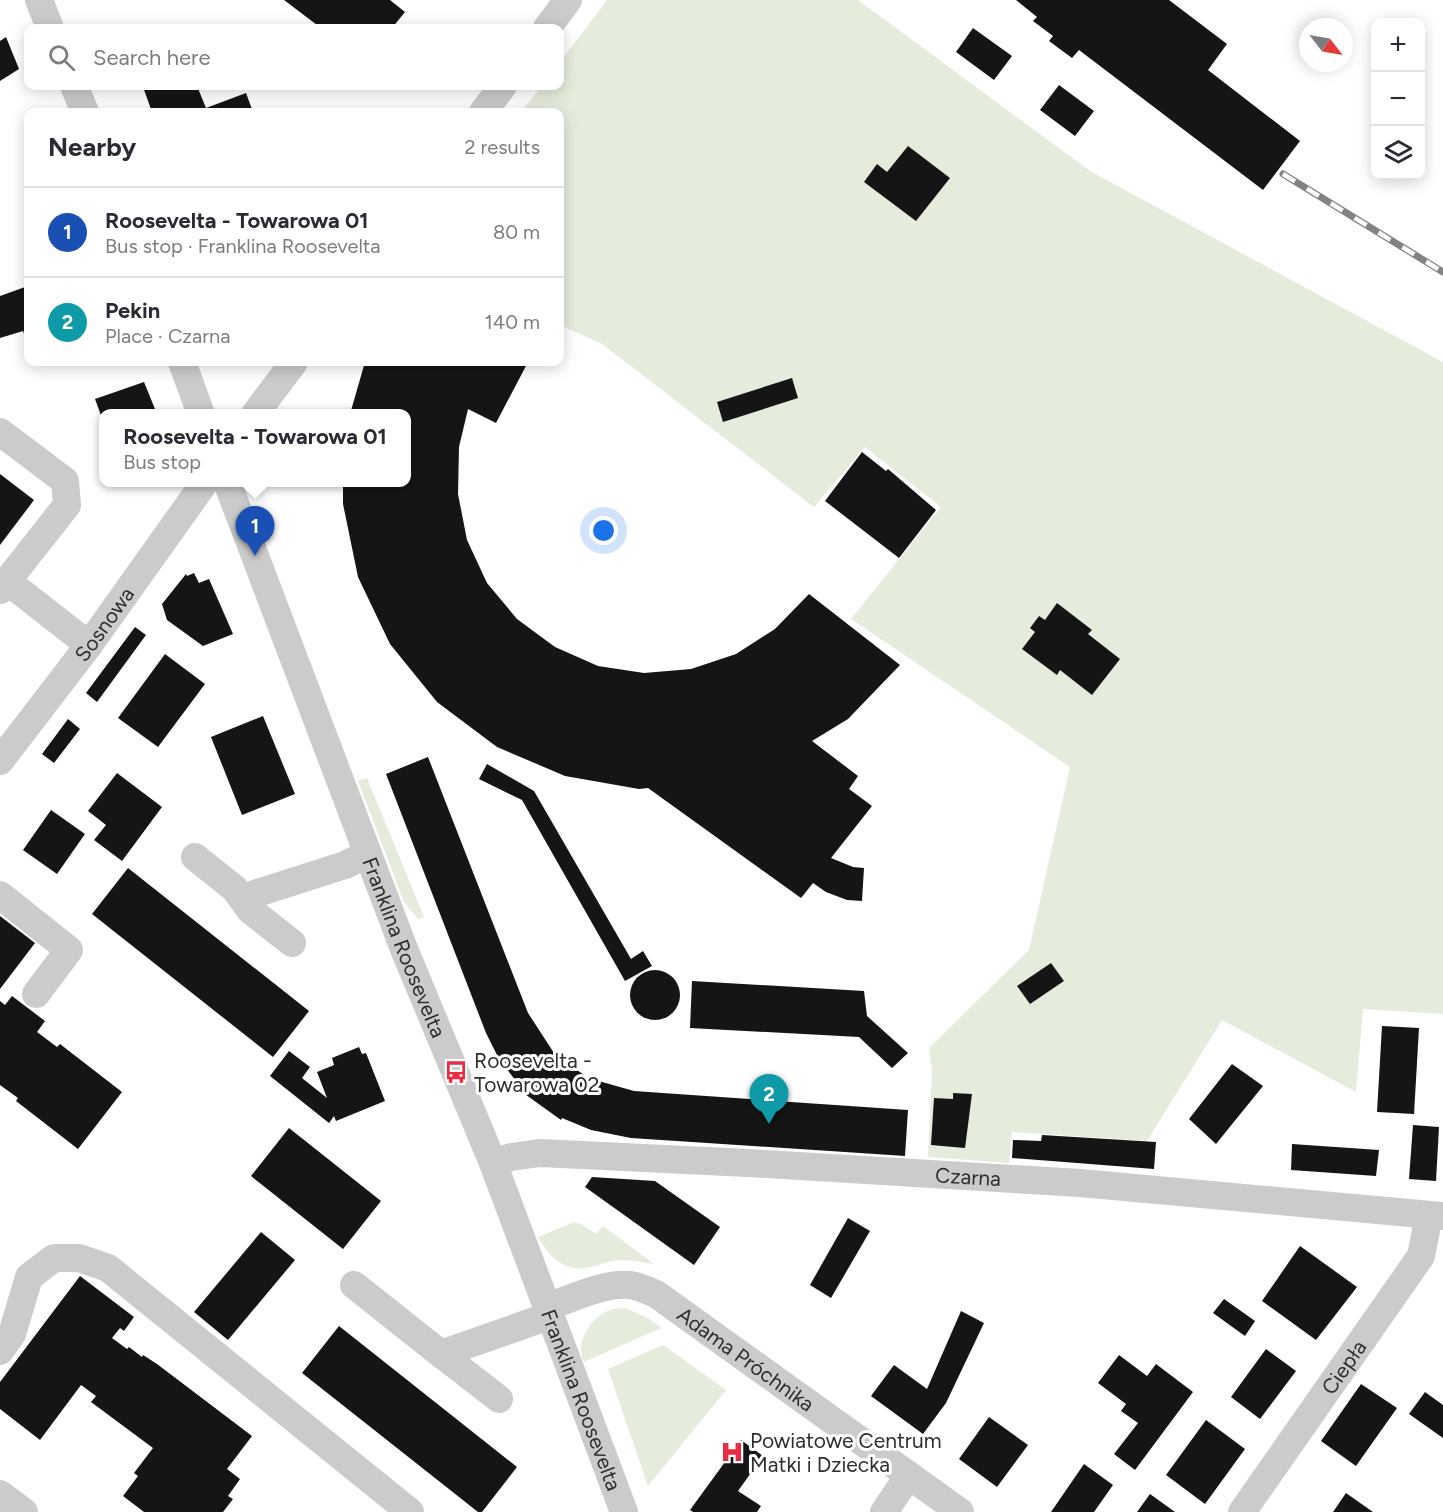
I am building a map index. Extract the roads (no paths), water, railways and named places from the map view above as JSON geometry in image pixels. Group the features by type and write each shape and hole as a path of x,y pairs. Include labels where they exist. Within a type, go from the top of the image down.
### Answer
{"street":[{"path":"39,0 48,24"},
{"path":"550,24 568,0"},
{"path":"76,90 83,108"},
{"path":"486,108 500,90"},
{"path":"183,366 199,409"},
{"path":"259,409 291,366"},
{"path":"0,432 65,481 68,505 3,586 88,645"},
{"name":"Sosnowa","path":"0,761 88,645 201,487"},
{"name":"Franklina Roosevelta","path":"229,487 404,949 492,1163 624,1512"},
{"path":"242,898 345,865 368,854"},
{"path":"195,857 235,889 250,910 292,943"},
{"path":"0,895 69,950 36,994"},
{"name":"Czarna","path":"492,1163 526,1154 567,1154 760,1164 1080,1184 1436,1216"},
{"name":"Ciepła","path":"1242,1512 1432,1260 1436,1216"},
{"path":"0,1352 12,1334 29,1277 54,1258 79,1258 108,1268 410,1512"},
{"name":"Adama Próchnika","path":"441,1354 605,1288 621,1284 638,1286 656,1294 960,1512"},
{"path":"354,1285 500,1399"},
{"path":"884,1512 909,1475"},
{"path":"0,1494 24,1512"}],"railway":[{"path":"1283,174 1443,272"}],"place":[{"name":"Roosevelta - Towarowa 01","path":"255,556"},
{"name":"Roosevelta - Towarowa 02","path":"456,1072"},
{"name":"Pekin","path":"769,1124"},
{"name":"Powiatowe Centrum Matki i Dziecka","path":"732,1452"}]}
